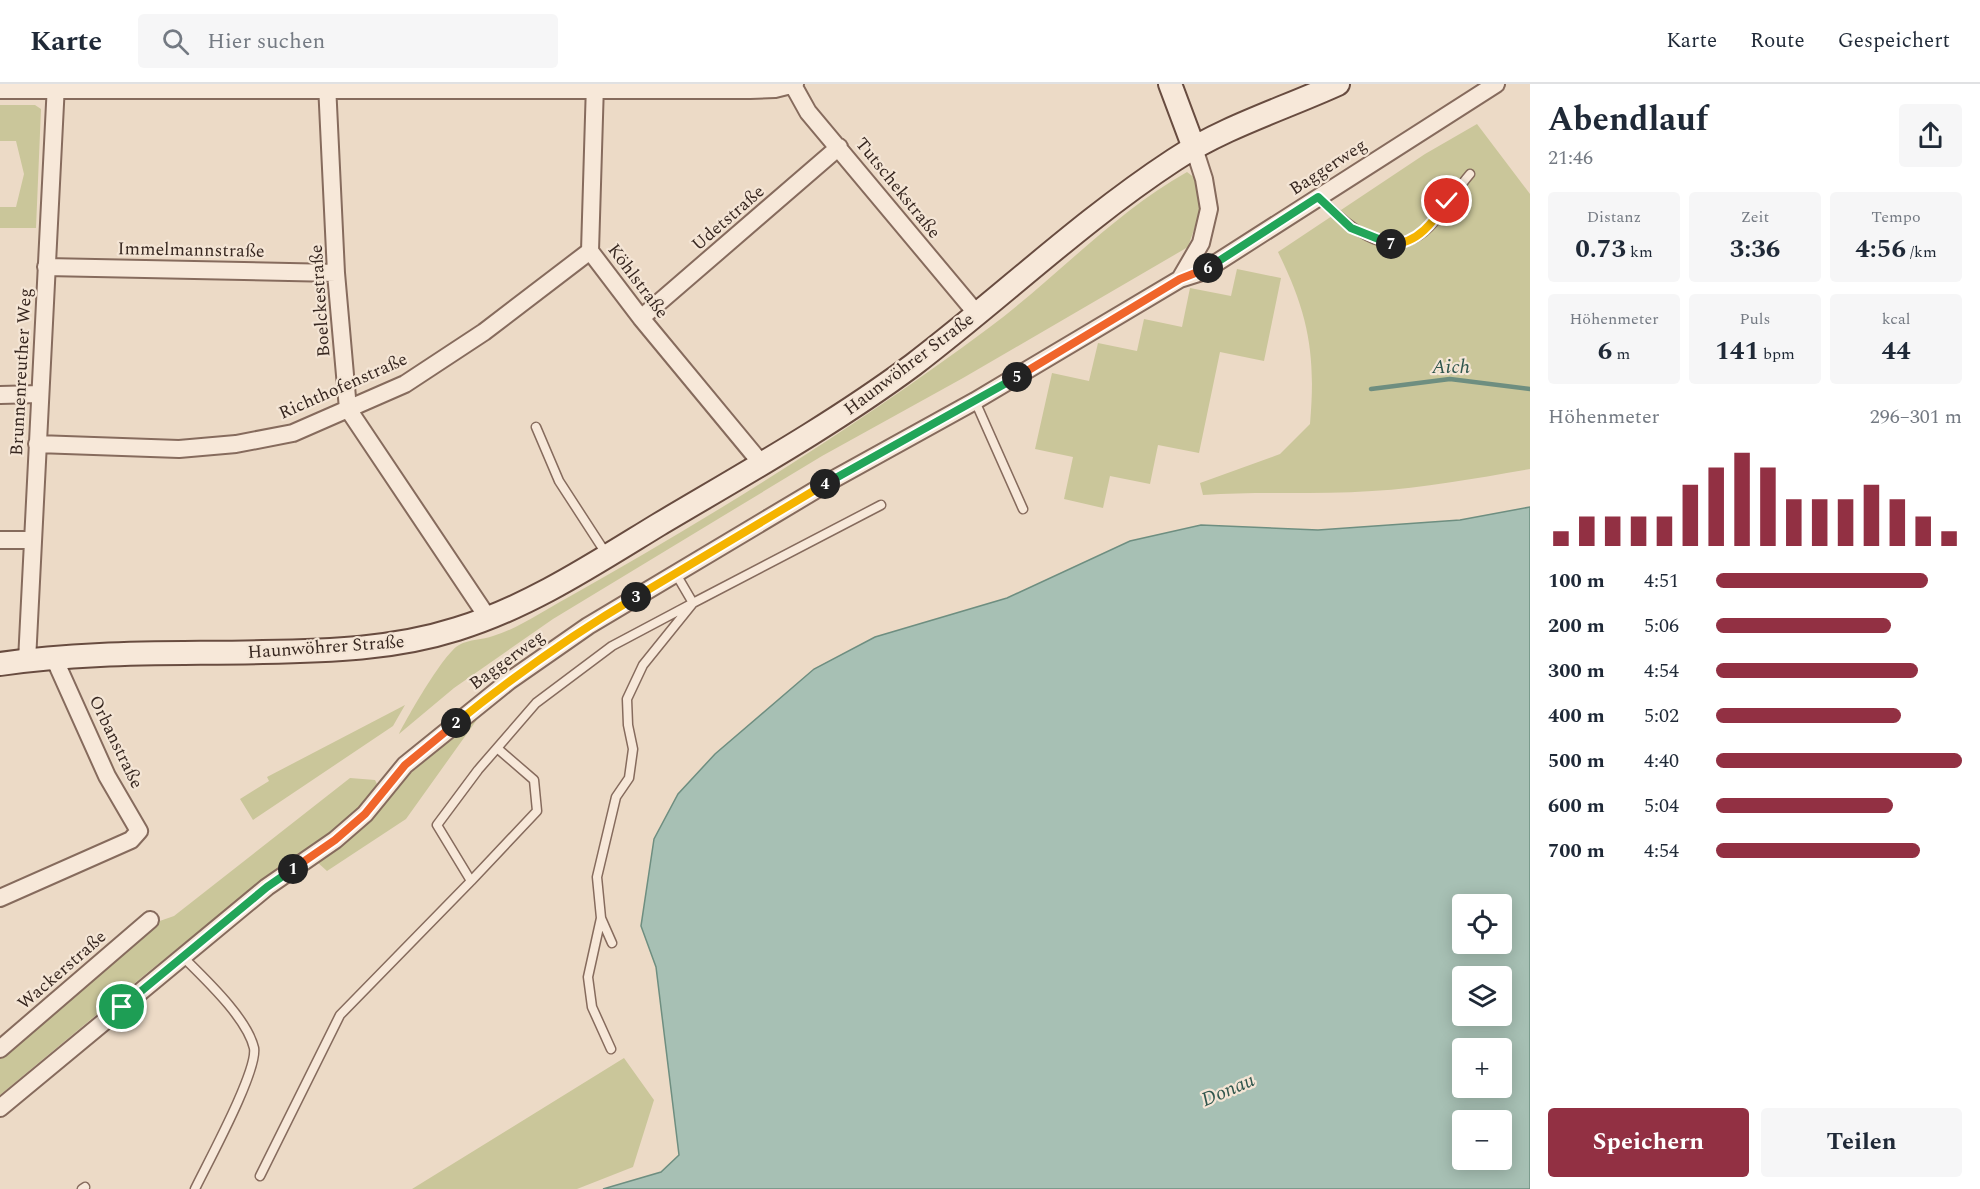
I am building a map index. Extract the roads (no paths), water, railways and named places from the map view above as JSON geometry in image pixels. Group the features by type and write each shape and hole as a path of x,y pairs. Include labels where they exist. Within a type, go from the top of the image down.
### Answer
{"street":[{"path":"0,90 56,87 595,86 750,90 794,84"},
{"name":"Tutschekstraße","path":"794,84 808,112 977,314"},
{"path":"1170,84 1194,148"},
{"name":"Haunwöhrer Straße","path":"0,664 54,658 360,648 427,638 488,618 556,586 608,556 873,394 977,314 1095,217 1194,148 1338,84"},
{"name":"Baggerweg","path":"0,1108 267,887 335,840 365,814 405,765 509,681 588,626 834,479 975,401 1180,279 1202,272 1496,84"},
{"name":"Köhlstraße","path":"595,86 590,251 641,318 761,463"},
{"name":"Brunnenreuther Weg","path":"27,661 56,87"},
{"name":"Boelckestraße","path":"327,88 336,273 348,409 488,618"},
{"name":"Udetstraße","path":"641,318 839,147"},
{"name":"Baggerweg","path":"1180,279 1201,243 1209,209 1204,179 1194,148"},
{"name":"Richthofenstraße","path":"37,444 179,448 236,444 293,433 405,384 484,332 590,251"},
{"name":"Immelmannstraße","path":"46,267 336,273"},
{"path":"0,395 39,394"},
{"path":"0,540 32,540"},
{"name":"Orbanstraße","path":"0,898 131,840 139,831 107,776 54,658"},
{"name":"Haunwöhrer Straße","path":"0,675 27,661"},
{"name":"Wackerstraße","path":"0,1048 150,920"}],"lane":[{"path":"1318,197 1351,228 1394,244 1415,238 1434,222 1470,174"},
{"path":"975,401 1023,509"},
{"path":"536,427 559,481 608,556"},
{"path":"471,881 437,825 497,748 536,703 612,646 881,505"},
{"path":"676,574 693,603"},
{"path":"612,943 602,918 597,877 616,797 629,778 633,749 628,725 627,699 643,665 693,603"},
{"path":"260,1176 340,1015 537,812 534,780 497,748"},
{"path":"602,918 588,977 592,1007 611,1049"},
{"path":"183,957 240,1021 254,1049 248,1074 195,1189"}],"water":[{"name":"Donau","path":"1530,507 1530,1189 603,1189 661,1172 679,1155 656,967 641,926 654,839 678,794 715,754 814,669 875,637 1007,598 1130,541 1201,525 1318,530 1460,520"}],"waterway":[{"name":"Aich","path":"1371,389 1450,379 1530,389"}]}
